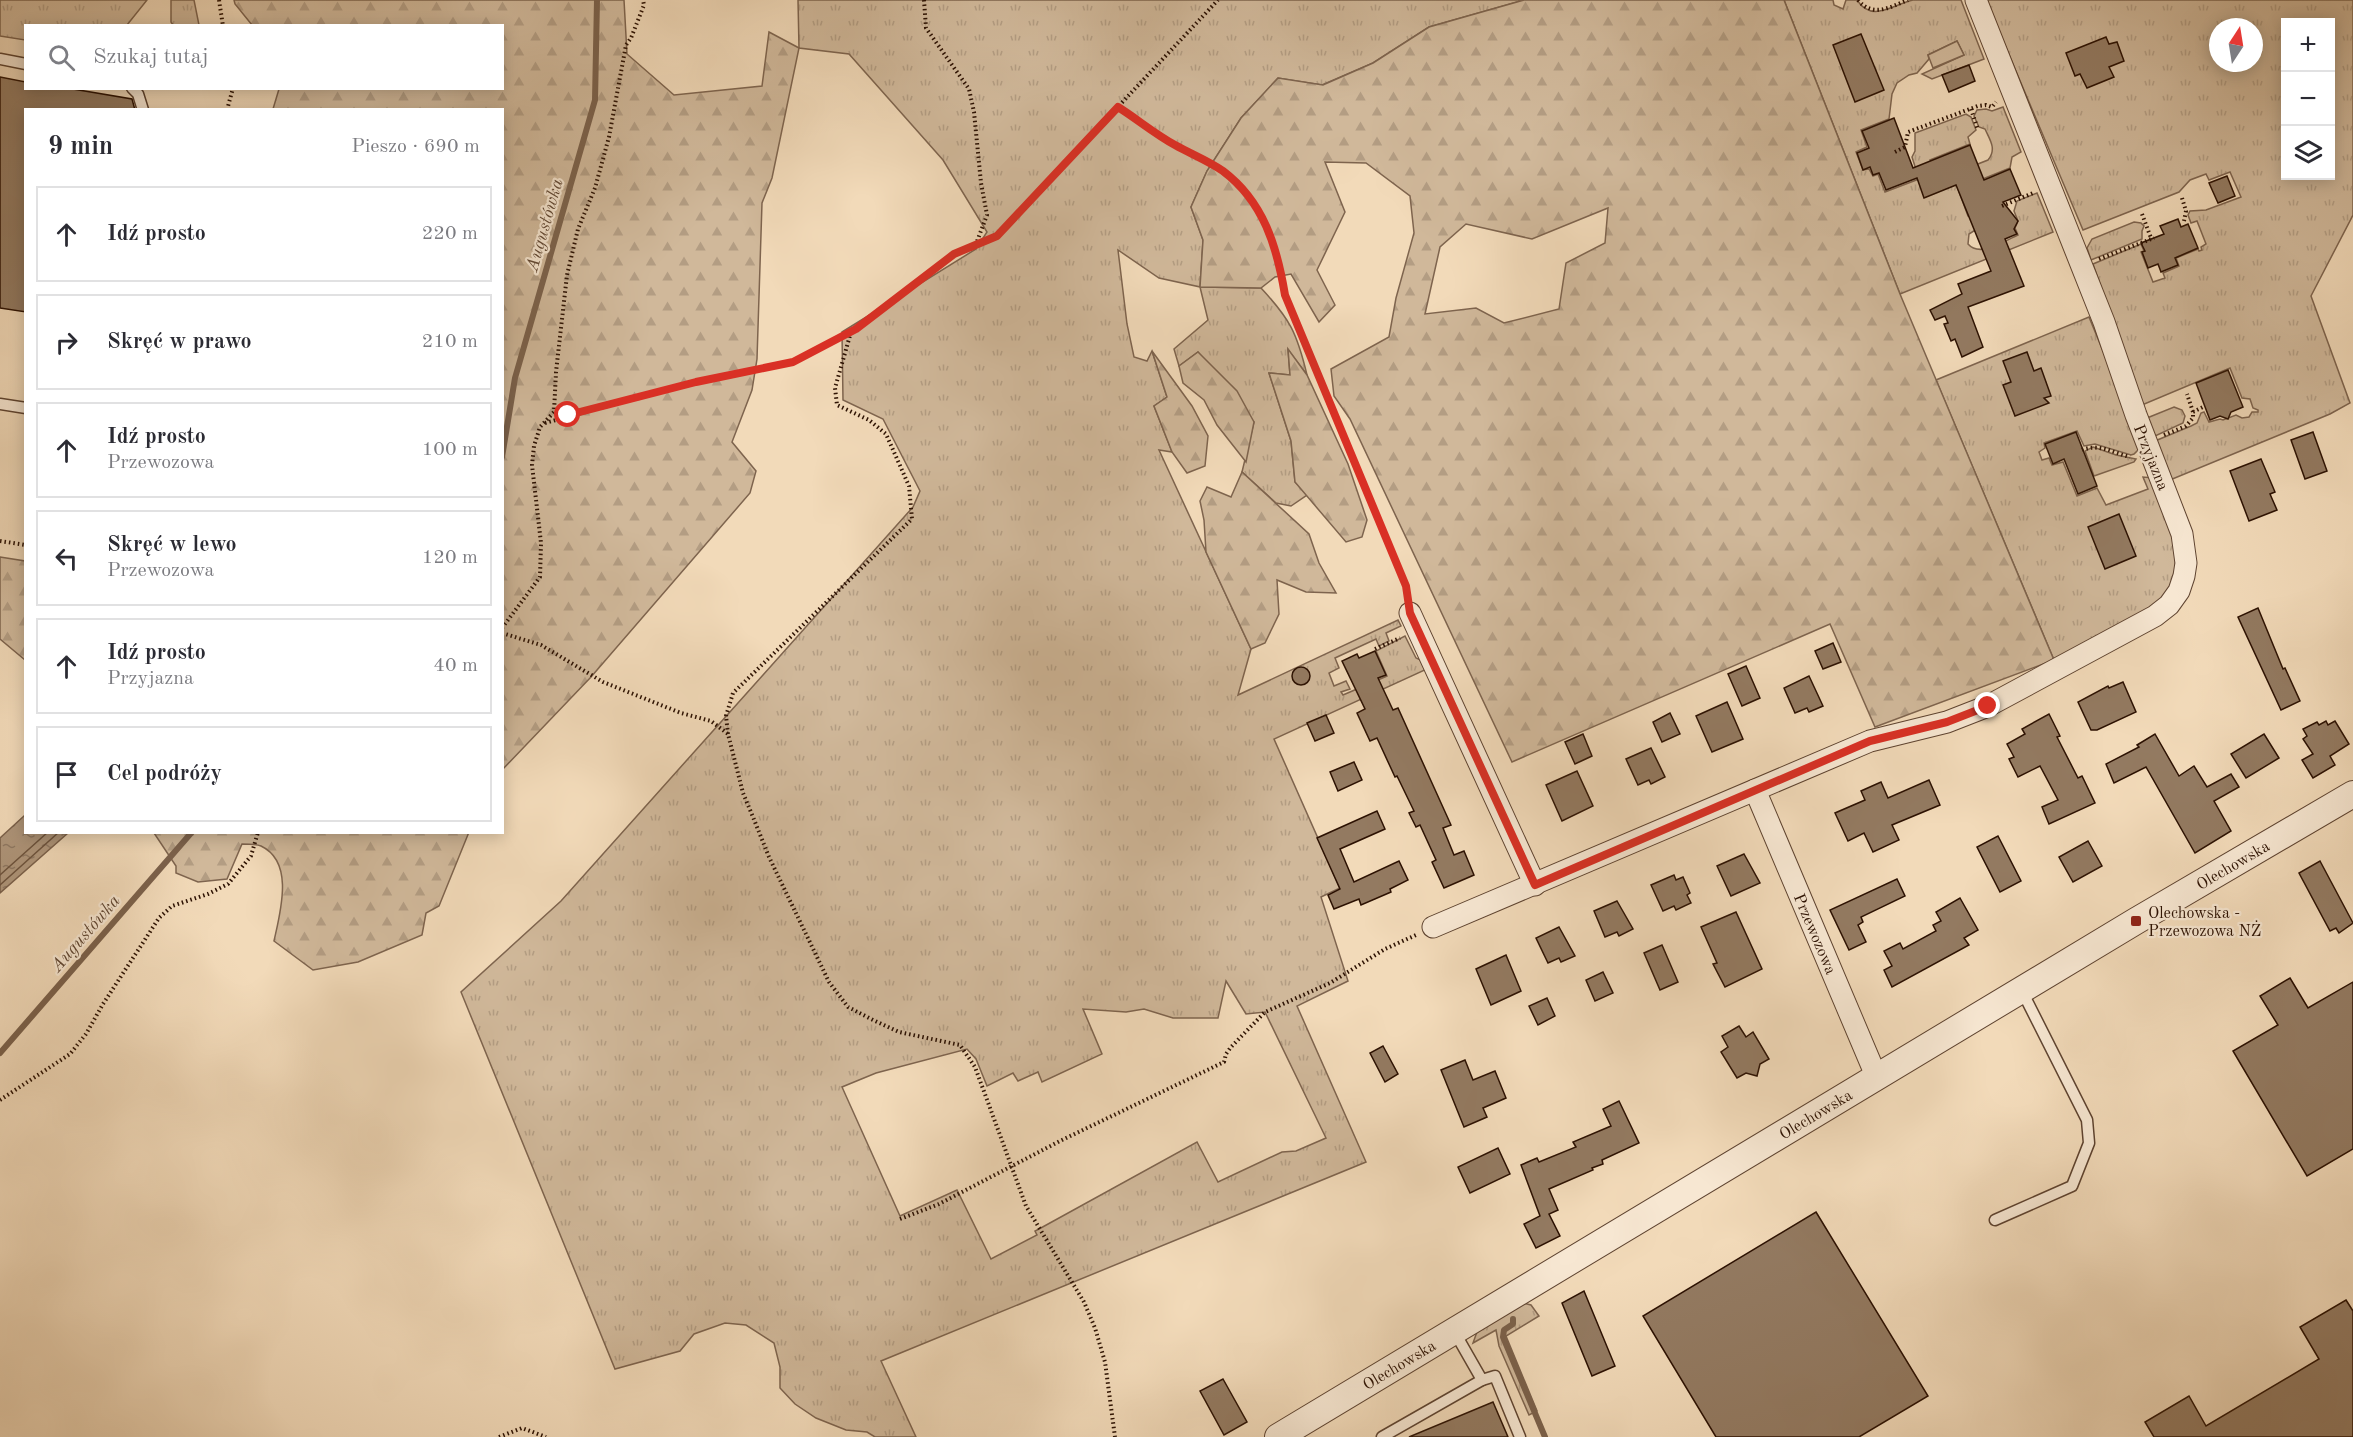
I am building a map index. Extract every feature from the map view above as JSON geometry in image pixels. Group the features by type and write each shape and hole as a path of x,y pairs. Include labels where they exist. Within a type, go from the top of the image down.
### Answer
{"street":[{"name":"Przyjazna","path":"1755,790 1870,741 1947,722 1988,706 2155,616 2169,605 2179,591 2184,576 2186,546 2082,266 1976,0"},
{"path":"1413,622 1535,885"},
{"path":"1433,927 1755,790"},
{"name":"Przewozowa","path":"1755,790 1877,1078"},
{"name":"Olechowska","path":"1278,1437 2353,794"}],"lane":[{"path":"0,59 24,64"},
{"path":"134,90 138,94 142,108"},
{"path":"0,404 24,408"},
{"path":"1995,1220 2072,1186 2089,1143 2087,1120 2022,990"},
{"path":"1454,1331 1482,1380"},
{"path":"1382,1437 1482,1380 1495,1376 1521,1437"}],"path":[{"path":"219,0 223,24"},
{"path":"504,625 540,578 541,543 532,465 534,446 540,427 554,412 567,275 578,229 595,188 609,137 626,45 644,5 643,0"},
{"path":"924,0 926,28 969,89 974,112 981,183 987,215 976,245"},
{"path":"545,423 696,382 793,362 854,330 954,254 997,236 1218,0"},
{"path":"1858,0 1866,8 1875,10 1908,0"},
{"path":"228,108 232,90"},
{"path":"1895,152 1905,147 1908,132 1971,109 1986,105 1992,107 1995,102 2014,95"},
{"path":"1118,107 1173,144 1223,171 1249,195 1266,223 1279,261 1285,295 1406,586 1413,622 1375,649"},
{"path":"1971,109 1978,130"},
{"path":"2002,206 2050,186"},
{"path":"2181,198 2186,211 2184,221"},
{"path":"2082,266 2153,238 2142,214"},
{"path":"854,330 835,388 837,405 869,420 886,434 909,486 912,519 733,693 726,716 728,734 743,793 769,857 829,982 848,1007 899,1032 960,1045 975,1067 1026,1206 1084,1302 1095,1328 1105,1362 1115,1437"},
{"path":"2082,450 2092,446 2112,453 2135,457 2149,446 2186,426 2193,418 2187,394"},
{"path":"2193,412 2205,406"},
{"path":"0,541 24,545"},
{"path":"504,634 541,645 603,682 681,713 711,721 728,734"},
{"path":"0,1100 70,1054 86,1034 159,918 172,906 208,894 228,884 251,856 257,834"},
{"path":"900,1219 939,1204 1011,1165 1224,1062 1231,1047 1264,1012 1330,983 1385,949 1433,927"},
{"path":"500,1437 522,1428 546,1437"}],"green space":[{"path":"0,0 147,0 128,24 24,24 24,40 0,36"},
{"path":"171,0 194,0 199,24 172,24"},
{"path":"234,0 624,0 627,54 674,95 762,86 769,32 799,48 772,178 762,203 757,359 752,390 732,442 756,471 750,493 591,677 504,768 504,108 273,108 279,90 504,90 504,24 251,24"},
{"path":"798,0 1524,0 1429,27 1373,63 1322,85 1278,78 1241,118 1207,171 1191,207 1203,240 1200,287 1159,278 1118,250 1127,324 1134,357 1147,361 1152,351 1167,397 1154,406 1172,452 1159,450 1251,649 1238,695 1398,620 1401,626 1386,633 1389,641 1379,646 1376,639 1335,658 1339,668 1329,673 1334,686 1346,681 1350,689 1341,692 1343,695 1387,676 1376,651 1405,636 1416,658 1423,661 1427,669 1274,739 1340,888 1321,897 1348,981 1297,1006 1366,1162 881,1361 916,1437 875,1437 867,1432 846,1430 816,1418 795,1404 780,1388 780,1367 774,1343 746,1325 725,1323 694,1334 680,1351 615,1369 461,992 561,901 913,507 920,491 883,419 843,400 842,332 976,249 987,232 943,160 849,54 799,48","holes":["1226,981 1246,1014 1265,1012 1326,1138 1296,1151 1282,1152 1218,1182 1197,1142 1035,1231 1037,1235 991,1259 957,1190 900,1216 842,1087 876,1073 967,1049 976,1059 987,1086 1013,1073 1018,1081 1038,1072 1042,1082 1102,1054 1083,1009 1126,1012 1144,1009 1173,1018 1218,1018"]},
{"path":"1524,0 1784,0 1900,294 2054,660 1875,727 1830,624 1512,762 1350,419 1334,396 1331,369 1389,337 1396,298 1414,233 1410,196 1366,163 1325,162 1345,212 1317,270 1335,305 1319,322 1291,274 1275,277 1261,288 1200,287 1203,240 1191,207 1207,171 1241,118 1278,78 1323,85 1373,63 1429,27","holes":["1608,208 1605,243 1566,263 1559,309 1504,323 1476,308 1425,314 1440,247 1466,224 1532,239"]},
{"path":"1784,0 1833,0 1834,5 1843,9 1846,0 1857,0 1863,7 1876,11 1913,0 1961,0 1984,59 1932,79 1922,74 1964,55 1957,41 1928,55 1929,59 1917,73 1897,83 1892,94 1889,119 1861,130 1867,147 1856,152 1863,170 1869,169 1873,176 1878,174 1885,192 1919,179 1912,157 1915,151 1915,133 1966,114 1971,117 1976,130 1968,137 1970,144 1930,160 1937,180 1988,160 1992,152 1992,144 1985,129 1979,127 1974,116 1977,110 1992,111 2003,107 2021,152 2012,157 2010,168 1958,189 1968,216 1972,216 1977,229 1969,234 1968,244 1973,248 1985,249 2018,235 2015,228 2018,221 2014,211 2017,201 2037,193 2053,232 1900,294"},
{"path":"1986,0 2353,0 2353,215 2311,296 2350,403 2330,414 2170,480 2155,441 2197,423 2201,413 2204,412 2209,422 2236,415 2242,418 2249,417 2252,412 2258,412 2253,408 2250,399 2242,398 2230,368 2142,405 2093,264 2141,244 2144,251 2141,252 2153,282 2165,278 2163,273 2179,266 2176,258 2198,249 2202,250 2201,247 2206,244 2197,221 2191,223 2188,215 2190,211 2206,210 2241,197 2230,172 2209,180 2206,174 2190,180 2179,192 2083,230"},
{"path":"1957,41 1964,55 1933,68 1928,55"},
{"path":"2134,222 2144,226 2142,239 2091,260 2087,248 2092,239"},
{"path":"1200,287 1261,288 1286,318 1296,337 1307,375 1288,350 1290,375 1269,373 1291,441 1295,482 1307,495 1291,506 1276,503 1242,472 1254,422 1198,352 1179,366 1174,349 1208,320"},
{"path":"2089,317 2142,446 2131,455 2095,444 2084,446 2077,431 2044,443 2045,448 2039,452 2042,460 2049,458 2052,465 2063,462 2077,496 2097,488 2106,505 2148,489 2143,477 2154,478 2176,532 2175,582 2161,603 2054,660 1936,380"},
{"path":"1288,349 1307,375 1348,464 1367,520 1362,537 1346,542 1295,482 1291,441 1269,373 1290,375"},
{"path":"1152,351 1192,406 1208,436 1205,466 1187,473 1172,452 1154,406 1167,397"},
{"path":"1198,352 1237,391 1254,422 1246,462 1217,425 1204,400 1183,383 1179,366"},
{"path":"2174,407 2182,410 2185,416 2183,423 2153,437 2147,418"},
{"path":"2093,447 2136,459 2134,462 2094,476 2085,451"},
{"path":"1242,472 1309,534 1319,563 1336,593 1306,592 1277,580 1279,614 1265,643 1251,649 1206,552 1200,501 1207,487 1231,497"},
{"path":"0,557 24,561 24,659 0,639"},
{"path":"155,834 468,834 439,906 426,913 422,935 358,962 313,970 274,941 281,903 282,876 272,854 259,845 242,844 227,879 198,882 176,873 176,866"},
{"path":"1519,1302 1531,1305 1539,1316 1506,1336 1537,1411 1529,1415 1499,1346 1496,1330 1473,1343 1478,1329"}],"water":[{"path":"24,816 24,834 67,834 0,893 0,838"}],"building":[{"path":"1861,34 1884,90 1855,102 1833,45"},
{"path":"2106,37 2109,44 2117,42 2124,61 2109,67 2114,77 2087,88 2080,74 2075,76 2066,53"},
{"path":"1969,65 1975,81 1949,92 1942,75"},
{"path":"0,77 24,82 24,90 79,90 132,99 134,108 24,108 24,312 0,308"},
{"path":"1894,118 1913,168 1970,145 1984,180 2010,169 2021,195 2003,202 2018,221 2014,229 2017,234 2005,239 2024,286 1968,307 1983,347 1962,357 1955,339 1951,341 1944,324 1948,323 1945,316 1935,320 1930,310 1962,294 1958,284 1991,271 1956,185 1924,198 1917,178 1886,190 1879,173 1873,175 1870,167 1863,170 1857,153 1869,148 1862,131"},
{"path":"2227,176 2235,196 2218,203 2209,183"},
{"path":"2178,219 2181,227 2188,224 2198,248 2175,258 2178,265 2161,272 2158,264 2148,268 2141,243 2164,234 2160,226"},
{"path":"2027,352 2034,371 2041,368 2051,396 2044,398 2049,403 2015,416 2003,385 2011,382 2003,361"},
{"path":"2228,370 2243,407 2231,412 2228,419 2220,416 2210,420 2196,383"},
{"path":"2076,432 2097,486 2078,494 2064,459 2053,464 2045,444"},
{"path":"2313,432 2327,471 2305,479 2291,440"},
{"path":"2261,459 2275,492 2270,494 2277,510 2249,521 2230,471"},
{"path":"2119,514 2136,556 2105,569 2088,527"},
{"path":"2258,608 2283,669 2285,668 2300,701 2281,710 2238,617"},
{"path":"1833,643 1841,662 1823,669 1815,651"},
{"path":"1375,651 1386,675 1378,678 1393,710 1398,708 1451,825 1443,828 1454,855 1464,851 1474,875 1444,888 1432,862 1436,860 1420,825 1416,827 1409,813 1414,811 1397,776 1395,777 1377,738 1370,741 1357,713 1365,709 1342,661 1357,654 1359,658"},
{"path":"1746,666 1760,698 1742,706 1728,674"},
{"path":"1301,667 1307,670 1310,676 1307,682 1301,685 1295,682 1292,676 1295,670"},
{"path":"1809,676 1823,706 1809,712 1807,708 1795,713 1784,688"},
{"path":"2123,682 2136,712 2097,730 2091,730 2078,702 2108,686 2109,688"},
{"path":"1727,702 1743,739 1712,752 1696,716"},
{"path":"1670,713 1680,734 1662,742 1653,722"},
{"path":"2049,714 2060,736 2057,737 2078,778 2082,776 2095,803 2049,824 2042,807 2058,800 2040,766 2018,777 2009,759 2014,757 2007,744 2025,734 2022,729"},
{"path":"1326,715 1334,733 1315,741 1307,723"},
{"path":"2326,721 2328,725 2335,721 2349,744 2330,756 2335,765 2313,778 2302,760 2313,754 2303,739 2307,736 2303,729 2317,722 2319,725"},
{"path":"1583,734 1592,756 1575,764 1565,742"},
{"path":"2155,734 2179,776 2194,766 2207,787 2231,774 2239,787 2214,801 2231,831 2195,853 2146,767 2114,783 2106,764 2139,747 2137,745"},
{"path":"2264,734 2279,758 2246,778 2231,754"},
{"path":"1651,748 1665,777 1651,784 1649,780 1638,785 1626,759"},
{"path":"1354,762 1362,780 1338,791 1330,772"},
{"path":"1577,771 1593,806 1562,821 1546,785"},
{"path":"1929,780 1940,805 1892,825 1899,840 1873,852 1864,833 1848,841 1835,813 1865,800 1861,791 1881,782 1888,798"},
{"path":"1377,811 1385,829 1340,849 1354,882 1399,861 1408,880 1390,889 1391,892 1361,905 1359,899 1334,909 1328,895 1340,889 1317,838"},
{"path":"1998,836 2021,881 2000,892 1977,847"},
{"path":"2088,841 2102,866 2073,882 2059,857"},
{"path":"1744,854 1760,883 1731,896 1717,866"},
{"path":"2320,861 2353,923 2339,933 2336,928 2330,931 2299,873"},
{"path":"1674,875 1676,880 1683,877 1690,893 1687,895 1691,903 1676,910 1674,906 1663,911 1651,885"},
{"path":"1897,879 1905,896 1861,917 1863,922 1858,925 1866,942 1849,950 1830,910"},
{"path":"1960,898 1978,930 1964,938 1969,945 1892,987 1884,970 1892,966 1884,951 1900,943 1903,949 1936,931 1933,925 1941,921 1936,912"},
{"path":"1617,901 1633,929 1619,936 1617,932 1605,937 1594,911"},
{"path":"1736,912 1762,969 1725,987 1713,964 1717,963 1701,927"},
{"path":"1559,927 1575,956 1561,962 1559,958 1548,963 1536,938"},
{"path":"1662,945 1678,982 1660,990 1644,953"},
{"path":"1506,955 1521,991 1491,1005 1476,969"},
{"path":"1603,972 1613,993 1595,1001 1586,980"},
{"path":"2290,978 2308,1008 2353,982 2353,1149 2307,1176 2233,1051 2278,1025 2260,996"},
{"path":"1547,998 1555,1016 1538,1025 1529,1006"},
{"path":"1739,1026 1746,1037 1753,1032 1769,1059 1760,1064 1757,1076 1746,1073 1737,1078 1721,1052 1728,1047 1722,1036"},
{"path":"1383,1046 1398,1074 1385,1082 1370,1053"},
{"path":"1465,1060 1473,1080 1495,1071 1506,1098 1483,1108 1487,1117 1464,1127 1441,1070"},
{"path":"1619,1101 1639,1143 1602,1160 1603,1164 1592,1168 1593,1170 1549,1189 1558,1210 1549,1214 1560,1236 1536,1248 1524,1224 1540,1216 1521,1165 1537,1158 1539,1162 1576,1147 1573,1142 1611,1126 1603,1109"},
{"path":"1498,1148 1510,1174 1470,1193 1458,1167"},
{"path":"1816,1212 1928,1396 1859,1437 1716,1437 1643,1316"},
{"path":"1584,1291 1615,1366 1592,1376 1562,1303"},
{"path":"2346,1300 2353,1311 2353,1437 2154,1437 2145,1422 2189,1396 2206,1426 2319,1359 2300,1327"},
{"path":"1223,1379 1247,1422 1224,1435 1200,1391"},
{"path":"1493,1402 1508,1437 1409,1437"}],"waterway":[{"name":"Augustówka","path":"504,445 515,378 595,100 597,0"},
{"name":"Augustówka","path":"0,1053 190,834"},
{"path":"1513,1319 1513,1324 1504,1330 1503,1337 1545,1437"}],"place":[{"name":"Olechowska - Przewozowa NŻ","path":"2136,921"}],"route":[{"path":"568,415 696,382 793,362 856,329 954,254 997,236 1118,107 1173,144 1223,171 1249,195 1266,223 1279,261 1285,295 1406,586 1410,613 1535,885 1870,741 1947,722 1988,706"}]}
